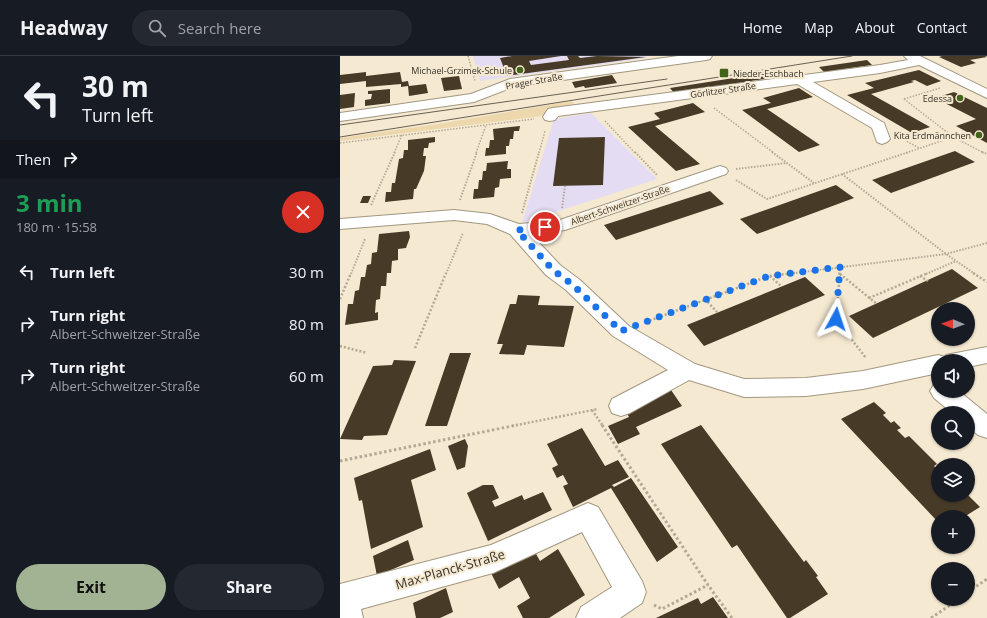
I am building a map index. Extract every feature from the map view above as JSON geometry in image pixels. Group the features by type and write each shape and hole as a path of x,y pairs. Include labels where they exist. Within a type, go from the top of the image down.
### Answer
{"street":[{"name":"Prager Straße","path":"340,117 474,98 510,83 556,80 672,65 706,56"},
{"name":"Görlitzer Straße","path":"550,117 553,112 800,80 916,59"},
{"path":"916,59 987,94"},
{"path":"800,80 879,126 882,139"},
{"name":"Albert-Schweitzer-Straße","path":"517,230 559,226 720,171"},
{"name":"Albert-Schweitzer-Straße","path":"340,224 462,216 490,219 517,230 553,270 573,285 621,331 688,371 744,388 806,387 879,376 931,365"},
{"path":"975,357 987,355"},
{"path":"914,369 931,382"},
{"path":"621,406 688,371"},
{"path":"951,398 987,428"},
{"name":"Max-Planck-Straße","path":"344,605 493,559 588,516 631,592"},
{"path":"592,618 631,592"}],"path":[{"path":"468,56 476,84"},
{"path":"947,86 904,99 953,137 987,154"},
{"path":"696,94 814,183"},
{"path":"592,107 670,188"},
{"path":"340,143 550,117 517,230"},
{"path":"415,348 462,216 487,125"},
{"path":"340,299 368,221 402,135"},
{"path":"720,171 767,199 953,137"},
{"path":"720,171 787,163"},
{"path":"842,174 946,254 987,282"},
{"path":"621,331 769,276 946,254 987,243"},
{"path":"868,298 957,261"},
{"path":"840,267 836,319 879,376"},
{"path":"840,274 877,304"},
{"path":"769,276 781,286"},
{"path":"920,276 928,281"},
{"path":"705,299 717,312"},
{"path":"340,346 367,353"},
{"path":"340,461 592,410 621,406"},
{"path":"592,410 708,585 732,618"},
{"path":"975,587 987,579"},
{"path":"631,592 662,609 708,585"},
{"path":"931,618 948,606"}],"shaded area":[{"name":"Michael-Grzimek-Schule","path":"473,56 646,56 647,58 480,81"},
{"path":"572,101 574,104 546,109 548,115 340,141 340,138 444,123"},
{"path":"591,113 657,179 522,223 554,119"}],"building":[{"path":"512,56 561,56 529,61 531,65 569,60 567,56 578,56 580,58 597,56 646,57 507,76 500,58"},
{"path":"939,57 987,57 970,60 976,63 961,67"},
{"path":"867,60 872,65 824,72 819,67"},
{"path":"919,70 941,81 927,86 915,80 911,81 914,82 871,94 930,127 912,133 847,95 874,88 865,83"},
{"path":"779,71 780,73 796,71 801,75 786,78 784,76 674,93 670,88"},
{"path":"366,72 366,76 400,72 402,82 408,81 409,86 426,84 428,93 409,96 408,86 401,87 401,84 366,87 366,81 340,84 340,75"},
{"path":"612,75 617,83 575,88 572,82"},
{"path":"459,76 462,89 444,91 441,78"},
{"path":"799,88 813,97 767,109 820,145 799,152 742,110 771,103 763,98"},
{"path":"390,89 390,103 365,106 365,100 371,99 372,94 368,94 368,91"},
{"path":"954,92 987,108 987,143 956,126 976,119 935,98"},
{"path":"355,93 354,107 340,109 340,95"},
{"path":"693,103 705,112 655,126 700,164 676,171 628,127 660,119 654,113"},
{"path":"520,126 519,131 514,131 513,139 510,139 509,146 506,146 506,154 485,156 486,148 489,148 490,140 494,140 493,129"},
{"path":"435,137 435,142 429,143 428,148 424,148 423,156 426,156 424,171 416,189 414,189 413,199 385,202 386,192 391,192 392,183 395,183 399,159 403,158 404,150 408,150 408,140"},
{"path":"605,137 603,185 553,186 559,138"},
{"path":"955,151 975,162 891,193 872,180"},
{"path":"508,161 507,169 511,169 511,178 500,179 499,187 495,188 494,197 473,199 474,189 478,189 479,180 482,180 483,171 486,171 487,163"},
{"path":"836,185 854,198 757,234 740,219"},
{"path":"710,191 724,204 616,240 604,225"},
{"path":"363,196 371,196 368,203 360,203"},
{"path":"409,231 410,237 406,248 398,249 398,260 392,261 391,273 387,273 386,286 381,286 380,299 376,300 375,313 378,312 378,320 345,325 348,304 353,304 355,291 359,290 361,277 365,277 367,265 371,264 372,253 377,252 379,234"},
{"path":"952,269 978,288 949,302 931,302 931,310 873,338 849,316"},
{"path":"805,277 825,295 704,346 687,325"},
{"path":"518,295 540,296 538,305 574,306 564,347 527,345 524,355 499,354 503,344 497,344 510,304 516,304"},
{"path":"450,353 471,353 447,426 425,426"},
{"path":"394,360 416,361 387,435 364,436 362,440 340,439 373,366 392,365"},
{"path":"671,390 682,406 636,427 640,434 618,444 608,426 629,417 625,410"},
{"path":"874,402 886,413 883,415 891,423 894,421 901,428 897,430 905,438 909,436 931,458 931,502 975,502 980,507 975,510 931,510 931,515 841,419"},
{"path":"701,425 804,562 806,560 818,576 816,577 828,594 790,618 787,618 737,545 732,548 661,444"},
{"path":"582,428 605,466 618,460 629,477 612,485 614,487 631,478 678,547 657,562 611,488 573,507 563,486 568,484 563,475 557,478 552,468 558,465 547,444"},
{"path":"465,439 468,446 465,467 457,470 448,446"},
{"path":"430,449 436,470 411,480 423,527 371,549 362,500 359,501 354,478"},
{"path":"483,485 493,485 499,498 492,501 495,507 522,495 524,500 543,492 552,510 488,541 467,493"},
{"path":"408,540 414,560 377,576 373,556"},
{"path":"558,549 585,595 549,618 523,618 517,606 530,598 519,577 499,589 491,573 498,571 535,552 540,561"},
{"path":"446,588 453,612 440,618 416,618 413,603"},
{"path":"713,597 728,618 656,618 698,598 701,604"}],"tram line":[{"path":"340,137 852,56"},
{"path":"340,125 667,79"}],"place":[{"name":"Michael-Grzimek-Schule","path":"520,70"},
{"name":"Nieder-Eschbach","path":"724,73"},
{"name":"Edessa","path":"960,98"},
{"name":"Kita Erdmännchen","path":"979,135"}],"route":[{"path":"545,227 517,230 553,270 573,285 621,331 769,276 840,267 836,319"}]}
